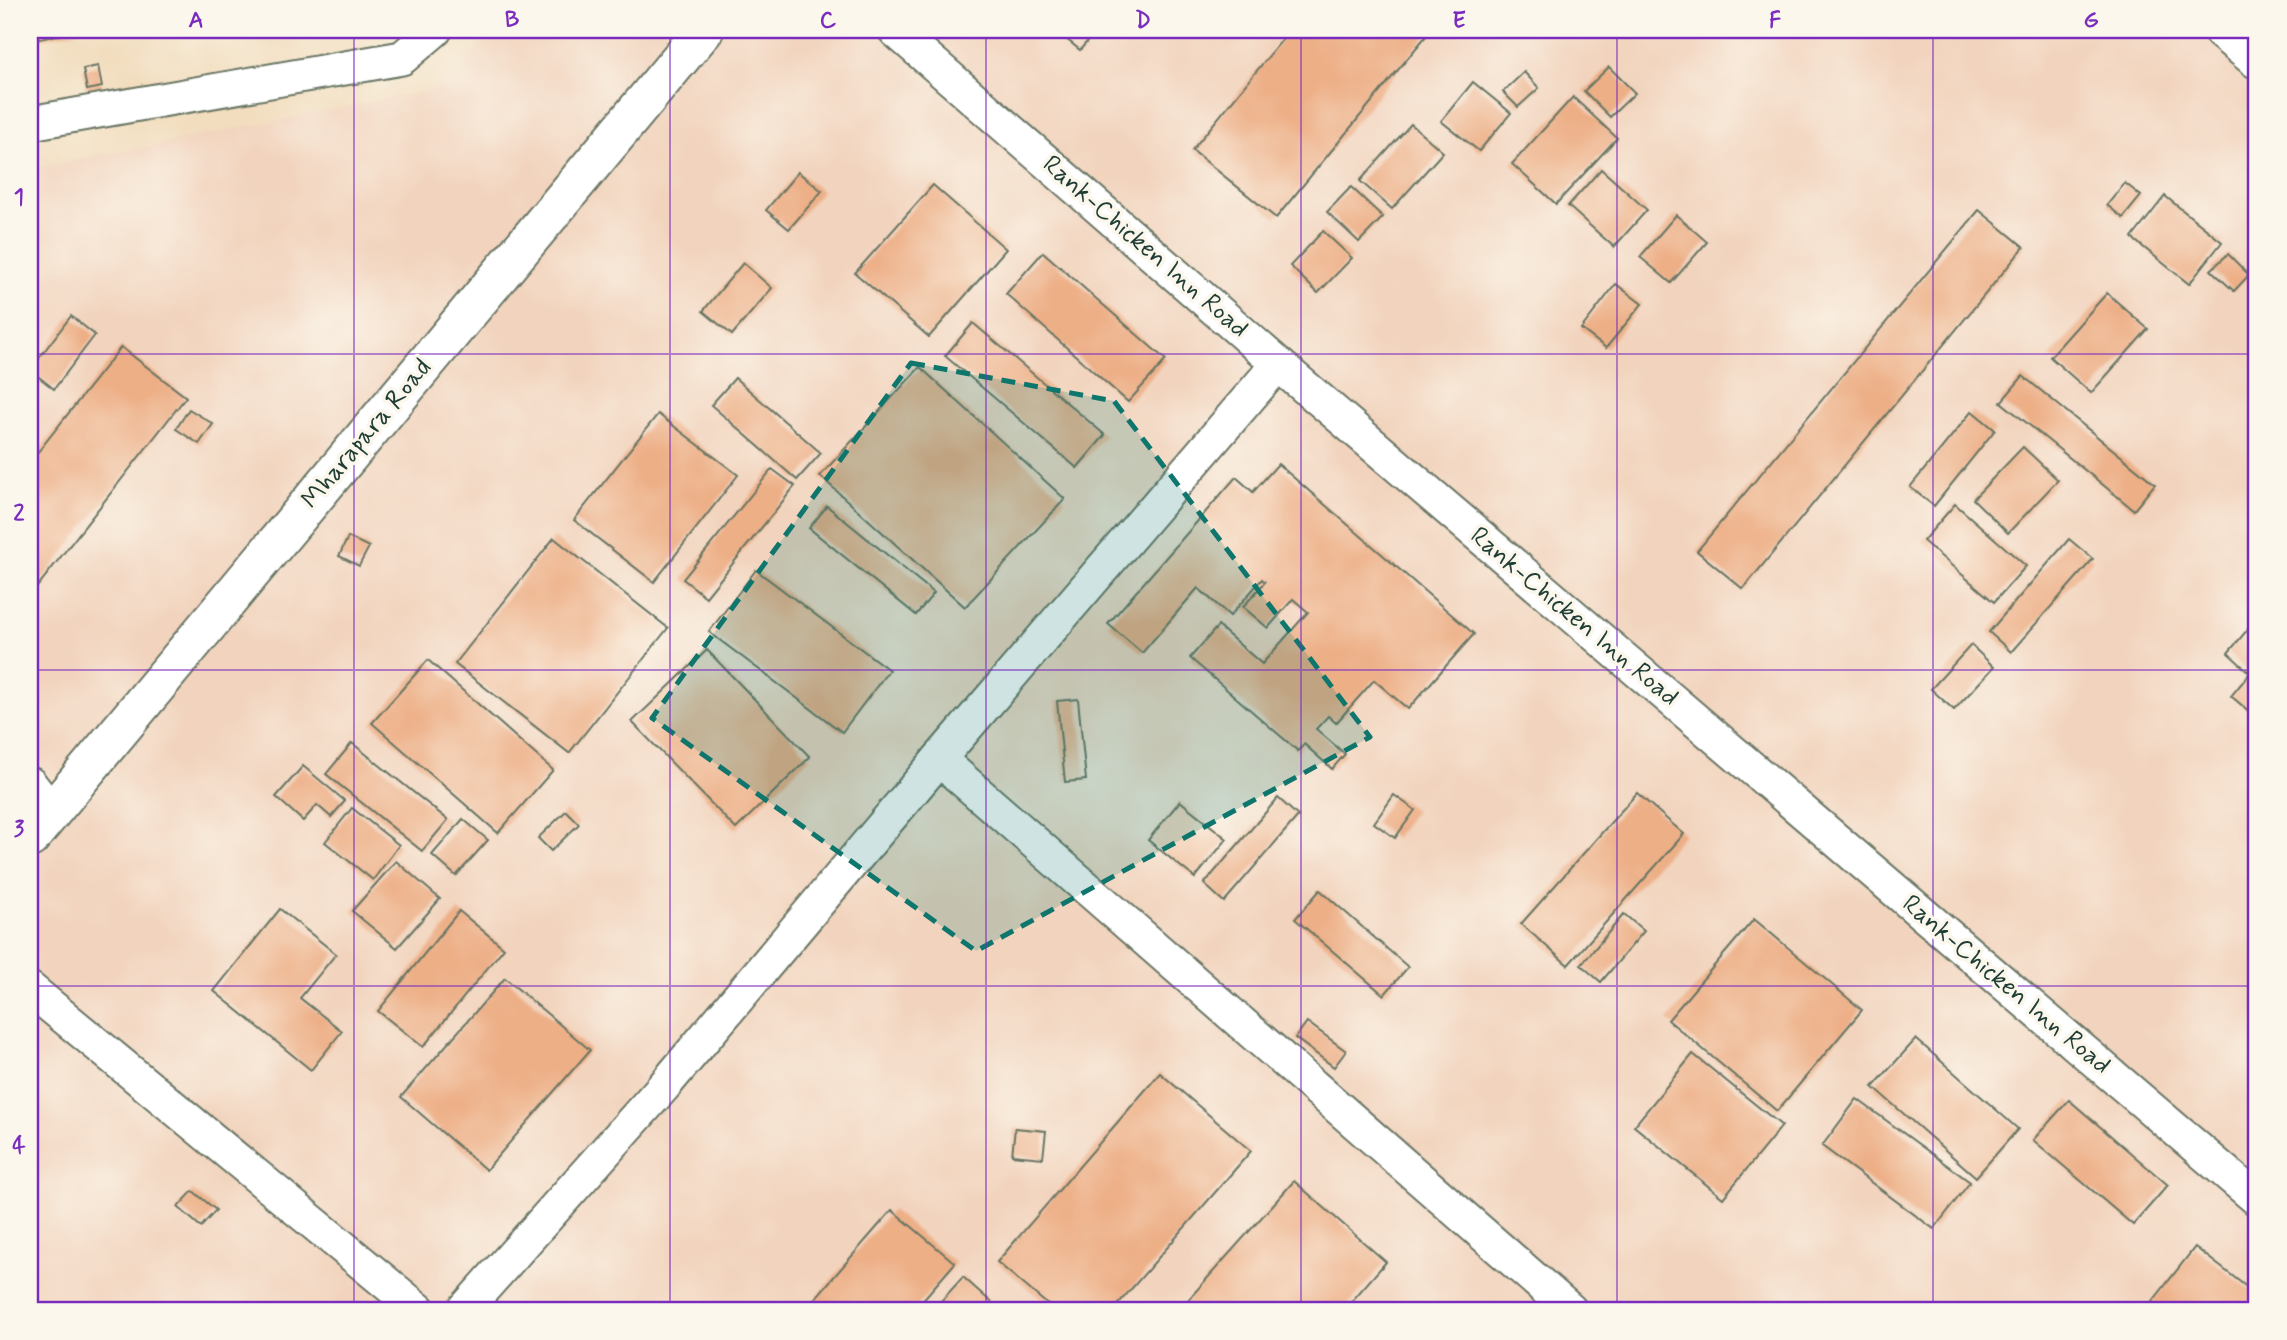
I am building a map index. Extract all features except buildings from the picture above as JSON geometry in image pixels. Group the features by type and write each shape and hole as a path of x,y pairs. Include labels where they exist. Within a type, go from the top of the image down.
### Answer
{"main road":[{"name":"Mharapara Road","path":"37,811 704,30"},
{"path":"2222,30 2257,60"}],"street":[{"path":"30,123 402,58 435,30"},
{"name":"Rank-Chicken Inn Road","path":"895,30 1278,364 2257,1199"},
{"path":"464,1310 664,1086 939,759 1278,364"},
{"path":"939,759 1570,1310"},
{"path":"30,989 419,1310"}],"highlighted area":[{"path":"911,363 1114,401 1370,737 976,951 652,718"}],"shaded area":[{"path":"492,30 2257,30 2257,1310 30,1310 30,169 447,87"}]}
